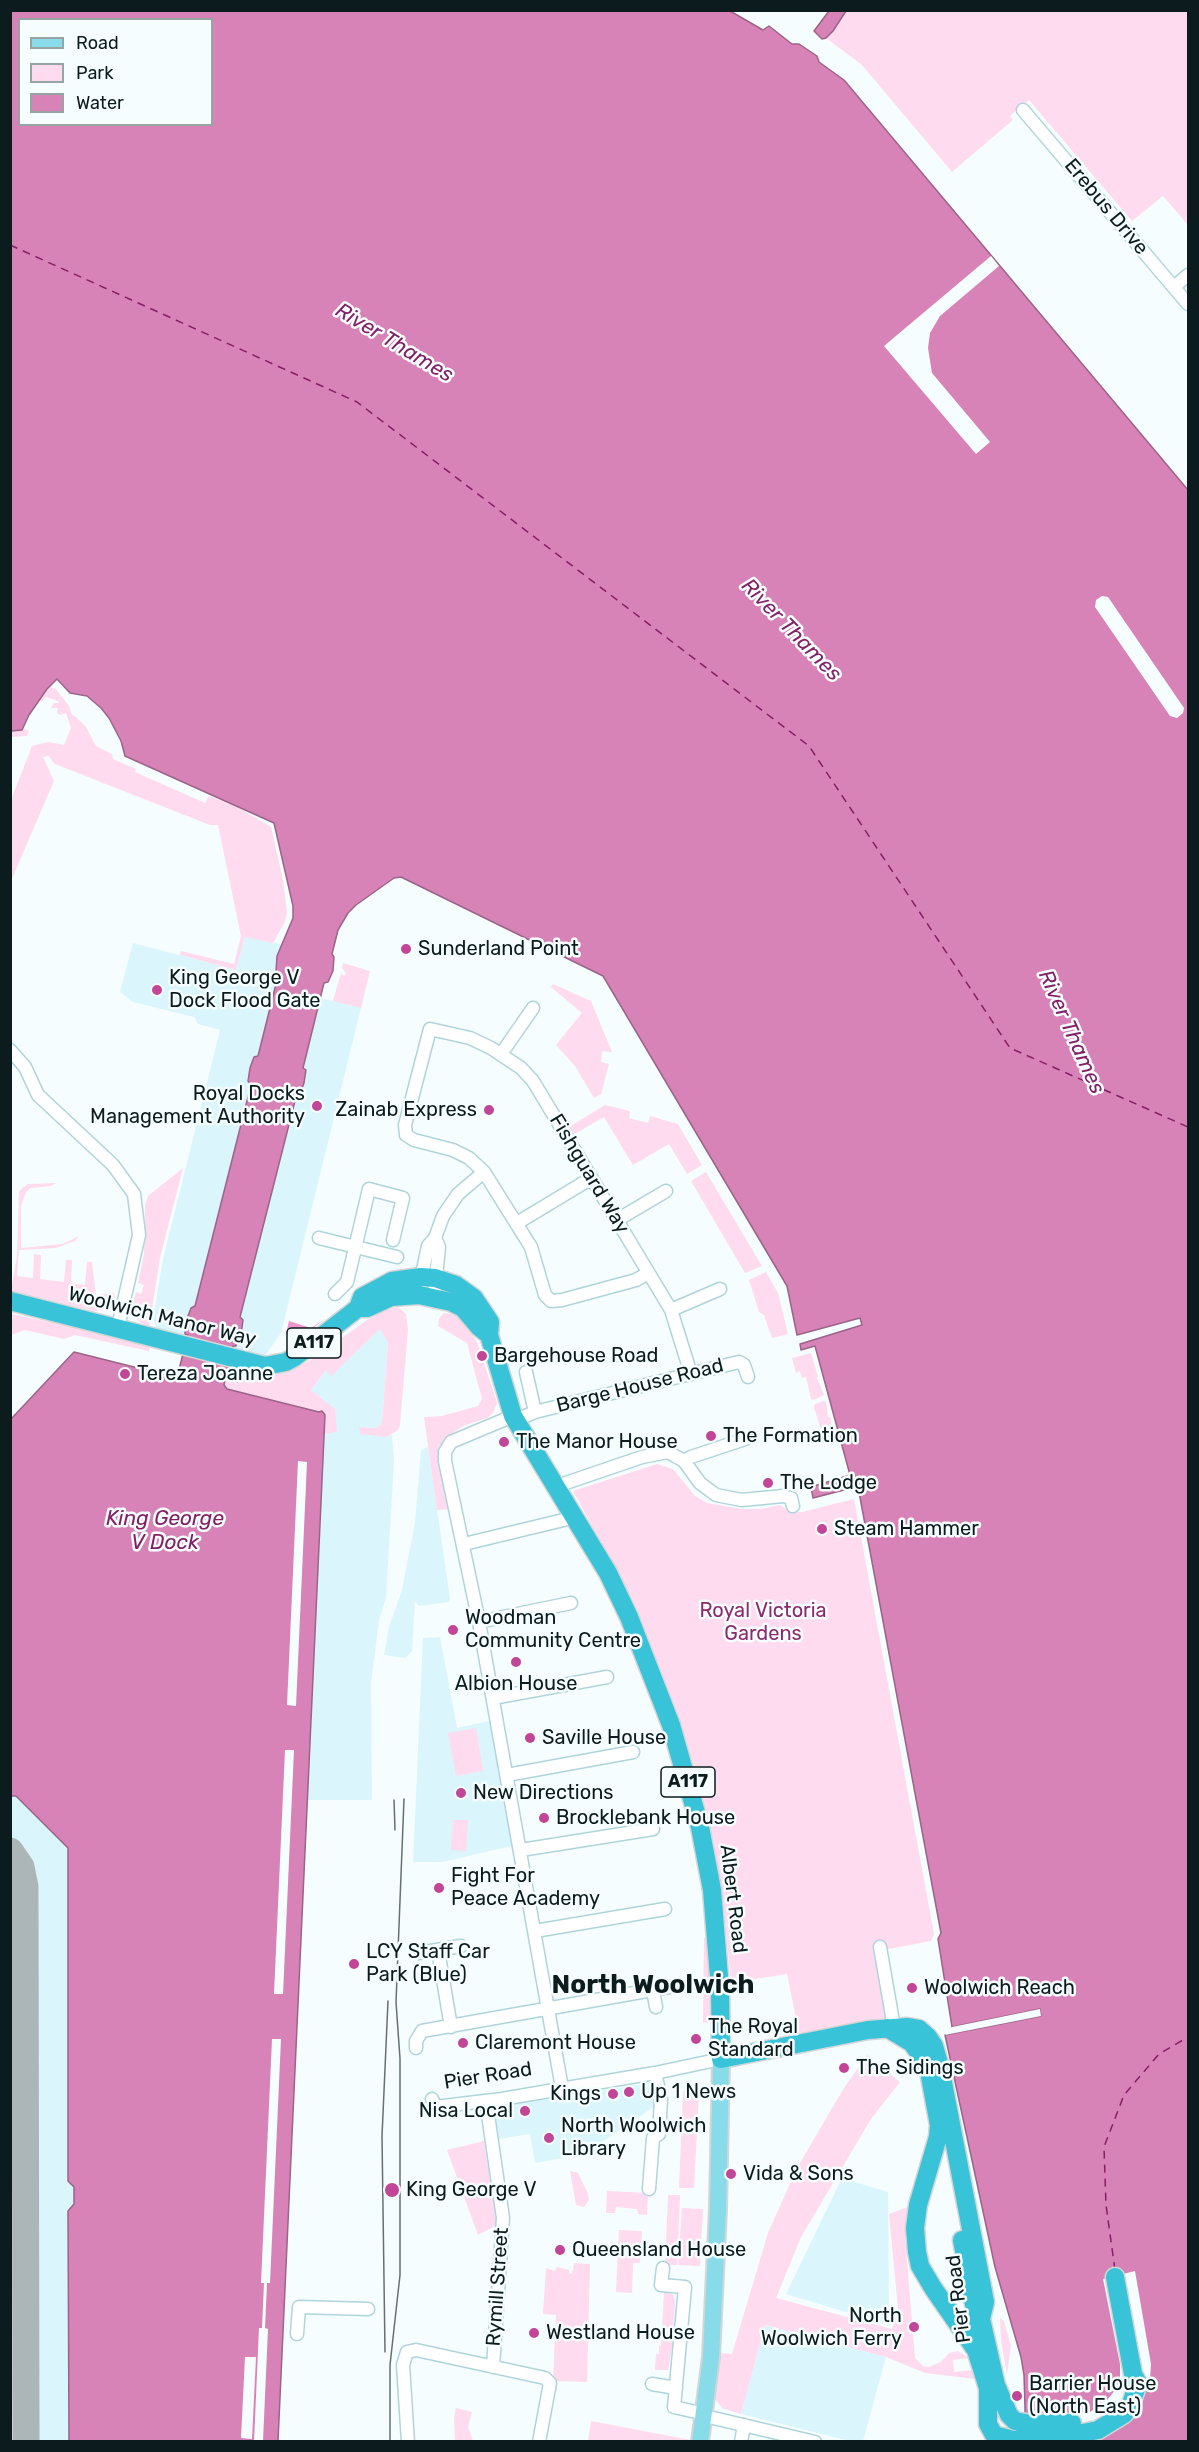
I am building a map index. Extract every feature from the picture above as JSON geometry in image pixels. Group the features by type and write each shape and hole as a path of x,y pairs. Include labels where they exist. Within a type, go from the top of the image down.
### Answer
{"highway":[{"name":"Woolwich Manor Way","path":"12,1302 265,1366 291,1360 358,1308 362,1297 377,1287 392,1281 427,1287"},
{"name":"Albert Road","path":"427,1287 456,1285 474,1298 490,1322 489,1335 515,1418 608,1573 651,1671 680,1754 700,1827 712,1890 717,1944 722,2059"},
{"name":"Pier Road","path":"722,2059 868,2030 907,2026 919,2029 932,2041 940,2067 982,2279 986,2303 981,2319 996,2385 1018,2431"},
{"name":"Pier Road","path":"891,2028 912,2043 926,2062 939,2131 920,2196 915,2228 915,2243 920,2265 976,2350 988,2388 988,2424 992,2438 1006,2439 1018,2431 1083,2433 1098,2430 1124,2414 1136,2392 1138,2383 1133,2374 1116,2277"},
{"path":"966,2335 981,2319"}],"main road":[{"name":"Albert Road","path":"700,2442 711,2357 722,2059"}],"street":[{"name":"Erebus Drive","path":"1023,110 1188,304"},
{"path":"1174,287 1188,275"},
{"path":"501,1054 533,1008"},
{"name":"Fishguard Way","path":"648,1273 636,1280 562,1300 551,1301 545,1295 531,1247 484,1172 469,1158 453,1150 405,1136 405,1125 428,1027 470,1038 501,1054 521,1068 533,1081 671,1310 691,1374"},
{"path":"10,1050 25,1066 38,1095 113,1165 134,1194 139,1222 138,1241 118,1327"},
{"path":"427,1287 428,1246 435,1238 443,1216 458,1194 484,1172"},
{"path":"517,1223 585,1182 593,1181"},
{"path":"335,1294 346,1282 369,1189 403,1198 393,1240"},
{"path":"617,1220 666,1191"},
{"path":"319,1238 397,1257"},
{"path":"671,1310 720,1289"},
{"name":"Barge House Road","path":"464,1544 459,1534 445,1461 447,1447 451,1442 535,1412 739,1362 749,1368"},
{"name":"Barge House Road","path":"526,1372 535,1412"},
{"path":"684,1461 745,1439"},
{"path":"557,1486 660,1452 671,1452 684,1461 700,1484 716,1495 730,1499 753,1500 783,1496 791,1498 793,1506"},
{"path":"562,2088 521,1850 464,1544 576,1517"},
{"path":"479,1622 571,1603"},
{"path":"493,1698 607,1677"},
{"path":"507,1775 633,1752"},
{"path":"521,1850 653,1829"},
{"path":"535,1931 665,1909"},
{"path":"419,1953 460,1946"},
{"path":"880,1947 891,2028"},
{"path":"438,1950 451,2027"},
{"path":"416,2048 416,2041 422,2031 669,1987"},
{"path":"653,1990 656,2007"},
{"name":"Pier Road","path":"433,2103 486,2101 655,2073 722,2059"},
{"path":"649,2189 653,2138 659,2134 661,2099 655,2073"},
{"name":"Rymill Street","path":"486,2101 503,2218 493,2367"},
{"path":"663,2268 662,2285 685,2287 674,2407 815,2442"},
{"path":"297,2334 299,2307 368,2309"},
{"path":"408,2442 403,2365 407,2352 416,2350 545,2378 550,2383 539,2442"},
{"path":"652,2384 676,2388"},
{"path":"741,2442 744,2425"}],"shaded area":[{"path":"249,936 282,945 276,963 276,971 279,972 258,1056 254,1057 250,1068 248,1084 251,1085 195,1306 191,1308 185,1324 187,1337 157,1329 153,1319 163,1259 220,1030 198,1024 194,1017 133,1002 120,992 133,943 236,970 245,937"},
{"path":"321,998 361,1008 281,1333 264,1357 233,1349 241,1335 243,1320 240,1318 296,1096 304,1083 306,1070 303,1068"},
{"path":"325,1319 293,1343 286,1334 289,1321 311,1328"},
{"path":"380,1329 388,1343 382,1423 378,1428 359,1427 387,1437 392,1435 394,1460 386,1598 379,1620 371,1683 372,1800 307,1800 323,1434 336,1432 325,1401 311,1390 327,1369 331,1375"},
{"path":"428,1447 450,1599 449,1602 419,1606 415,1601 412,1651 405,1658 384,1655 389,1627 402,1590 415,1522 421,1450"},
{"name":"New Directions","path":"440,1637 457,1728 493,1720 516,1845 442,1862 413,1862 423,1638"},
{"path":"10,1796 16,1796 68,1847 68,2180 74,2187 74,2205 68,2211 69,2441 11,2442"},
{"path":"651,2083 655,2106 585,2154 535,2163 530,2134 499,2139 493,2107"},
{"path":"842,2178 888,2192 889,2325 786,2294"},
{"path":"765,2325 886,2357 863,2441 850,2441 741,2414"}],"green space":[{"path":"846,11 1188,11 1188,225 1163,196 1132,221 1029,100 1010,116 1013,120 952,172 862,65 826,38"},
{"path":"11,562 252,678 281,850 274,823 270,820 125,756 121,741 101,708 87,696 70,693 57,679 50,687 56,689 69,706 72,715 86,727 96,746 112,754 113,759 136,769 135,772 205,803 209,796 237,807 271,827 283,880 287,912 285,922 273,943 245,937 236,970 180,955 181,951 234,964 241,936 218,825 210,825 55,764 48,756 43,757 54,781 11,881 11,800 32,746 48,742 64,745 71,728 66,713 60,715 57,713 58,708 51,708 54,703 59,703 58,701 46,697 42,701 39,700 29,715 23,728 29,731 27,736 11,737"},
{"path":"343,963 370,971 361,1008 333,1001 341,973 344,976 346,973 342,968"},
{"path":"553,984 591,1001 612,1052 602,1051 601,1062 609,1064 601,1094 594,1098 575,1066 556,1045 582,1013 551,987"},
{"path":"605,1105 630,1111 629,1118 648,1123 650,1116 678,1124 702,1165 687,1174 669,1144 633,1165 604,1117 573,1135 569,1127"},
{"path":"183,1168 160,1258 149,1328 137,1320 132,1307 136,1292 141,1294 144,1285 138,1283 144,1254 145,1205 148,1196"},
{"path":"706,1172 762,1266 745,1273 691,1181"},
{"path":"56,1183 51,1186 30,1188 26,1192 21,1206 21,1248 63,1244 79,1236 75,1241 56,1248 19,1250 17,1276 33,1278 34,1254 41,1255 40,1279 64,1282 66,1260 72,1260 71,1283 85,1285 87,1262 92,1262 96,1295 114,1293 116,1302 107,1310 94,1311 11,1291 17,1256 19,1191 28,1184"},
{"path":"766,1272 778,1293 788,1334 772,1338 764,1315 759,1312 749,1280"},
{"path":"398,1307 406,1314 408,1329 400,1425 398,1430 387,1437 360,1434 359,1427 377,1428 382,1423 388,1343 380,1329 331,1376 326,1370 311,1390 335,1409 337,1432 323,1434 325,1415 319,1412 225,1388 228,1369 263,1377 290,1372 314,1358 367,1320 386,1310"},
{"path":"444,1313 453,1314 463,1321 477,1342 497,1403 493,1413 487,1418 463,1426 447,1437 442,1444 440,1452 450,1509 437,1510 424,1417 442,1416 478,1406 482,1399 467,1343 438,1326 439,1319"},
{"path":"11,1314 117,1336 150,1347 149,1351 75,1335 64,1339 25,1330 11,1335"},
{"path":"811,1353 824,1395 814,1400 811,1399 806,1377 802,1378 800,1371 796,1373 792,1358"},
{"path":"824,1401 832,1427 827,1430 820,1427 814,1407 815,1404"},
{"name":"Royal Victoria Gardens","path":"657,1464 673,1469 695,1496 707,1503 742,1509 761,1509 780,1505 791,1512 802,1512 854,1499 934,1934 931,1941 878,1951 890,2017 799,2033 787,1974 731,1983 723,1900 714,1844 676,1709 635,1605 573,1491"},
{"path":"476,1728 483,1771 456,1776 448,1733"},
{"path":"453,1820 468,1820 466,1851 451,1850"},
{"path":"704,1938 707,1938 711,2022 703,2023"},
{"path":"867,2055 900,2082 871,2119 801,2237 776,2298 892,2329 898,2309 889,2214 908,2207 905,2236 915,2358 923,2366 929,2367 941,2362 949,2353 958,2351 969,2358 953,2360 954,2372 973,2370 975,2379 925,2373 886,2357 765,2325 741,2414 722,2408 715,2399 720,2353 732,2354 768,2233 797,2168 844,2088"},
{"path":"683,2091 699,2092 694,2188 679,2188"},
{"path":"484,2141 497,2225 478,2235 447,2150"},
{"path":"570,2171 578,2173 588,2194 589,2200 584,2207 576,2205"},
{"path":"607,2191 648,2193 647,2215 638,2214 637,2209 616,2207 615,2213 606,2213"},
{"path":"668,2195 680,2195 677,2265 665,2265"},
{"path":"682,2208 703,2209 700,2266 678,2265"},
{"path":"619,2230 642,2231 640,2263 633,2263 632,2293 616,2292"},
{"path":"574,2263 590,2264 587,2382 553,2381 556,2315 543,2314 546,2268 555,2271 557,2267 569,2270 572,2274"},
{"path":"664,2292 673,2294 675,2301 672,2347 668,2370 655,2370 656,2354 659,2354 659,2346 661,2346"},
{"path":"1000,2318 1004,2321 1011,2346 1007,2374 1001,2341"},
{"path":"456,2408 472,2412 468,2427 473,2441 455,2441"},
{"path":"591,2421 691,2440 691,2441 588,2441"}],"water":[{"path":"11,11 730,11 763,30 769,26 792,44 799,44 817,56 819,62 844,80 1188,490 1188,2441 1026,2441 1024,2375 1021,2357 995,2267 945,2035 1041,2016 1040,2009 952,2027 938,1939 941,1933 859,1492 848,1489 813,1498 811,1487 850,1475 815,1346 801,1350 800,1344 862,1325 860,1318 797,1335 787,1286 603,976 401,877 394,878 356,905 348,913 338,930 332,954 334,957 333,971 328,982 324,983 303,1068 306,1070 304,1083 299,1097 296,1097 240,1317 243,1320 241,1335 236,1346 233,1346 224,1385 227,1389 322,1411 325,1415 278,2441 69,2441 68,2211 74,2204 74,2187 68,2181 68,1848 16,1796 11,1796 11,1419 74,1352 158,1373 159,1371 175,1375 178,1373 188,1335 185,1334 185,1324 191,1308 195,1306 251,1085 248,1081 250,1068 254,1057 258,1056 279,972 276,971 277,956 293,918 293,906 274,823 125,756 121,741 109,718 87,696 70,693 57,679 29,715 22,730 11,731"},
{"path":"829,11 846,11 833,31 822,39 814,31"}],"pier":[{"path":"991,256 999,266 940,316 930,333 928,348 932,373 990,442 976,454 884,346"},
{"path":"1102,596 1108,597 1184,708 1183,713 1177,718 1170,716 1095,607 1096,600"},
{"path":"298,1461 307,1462 296,1706 287,1705"},
{"path":"285,1750 294,1750 283,1994 274,1994"},
{"path":"1040,2009 1041,2016 945,2035 948,2031 1038,2014 950,2029 952,2027"},
{"path":"272,2039 281,2039 270,2283 267,2283 265,2328 268,2329 263,2441 254,2442 259,2328 262,2328 264,2283 261,2283"},
{"path":"1135,2271 1151,2364 1150,2380 1139,2408 1121,2428 1092,2442 1026,2441 1025,2414 1090,2412 1107,2400 1116,2389 1120,2377 1120,2364 1103,2279"},
{"path":"245,2357 256,2357 252,2439 241,2438"}],"ferry route":[{"path":"10,245 357,402 809,746 1010,1048 1188,1127"},
{"path":"1115,2270 1106,2205 1104,2147 1124,2095 1159,2054 1188,2037"}],"taxiway":[{"path":"10,1851 21,1867 25,1887 26,2442"}],"tram line":[{"path":"390,2442 390,2365 400,2275 400,2059 396,2002 404,1799"},
{"path":"394,1800 395,1830"},
{"path":"385,2352 382,2136 388,2001"}],"place":[{"name":"Sunderland Point","path":"406,949"},
{"name":"King George V Dock Flood Gate","path":"157,990"},
{"name":"Royal Docks Management Authority","path":"317,1106"},
{"name":"Zainab Express","path":"489,1110"},
{"name":"Bargehouse Road","path":"482,1356"},
{"name":"Tereza Joanne","path":"125,1374"},
{"name":"The Formation","path":"711,1436"},
{"name":"The Manor House","path":"504,1442"},
{"name":"The Lodge","path":"768,1483"},
{"name":"Steam Hammer","path":"822,1529"},
{"name":"Woodman Community Centre","path":"453,1630"},
{"name":"Albion House","path":"516,1662"},
{"name":"Saville House","path":"530,1738"},
{"name":"New Directions","path":"461,1793"},
{"name":"Brocklebank House","path":"544,1818"},
{"name":"Fight For Peace Academy","path":"439,1888"},
{"name":"LCY Staff Car Park (Blue)","path":"354,1964"},
{"name":"Woolwich Reach","path":"912,1988"},
{"name":"The Royal Standard","path":"696,2039"},
{"name":"Claremont House","path":"463,2043"},
{"name":"The Sidings","path":"844,2068"},
{"name":"Up 1 News","path":"629,2092"},
{"name":"Kings","path":"613,2094"},
{"name":"Nisa Local","path":"525,2111"},
{"name":"North Woolwich Library","path":"549,2138"},
{"name":"Vida & Sons","path":"731,2174"},
{"name":"King George V","path":"392,2190"},
{"name":"Queensland House","path":"560,2250"},
{"name":"North Woolwich Ferry","path":"914,2327"},
{"name":"Westland House","path":"534,2333"},
{"name":"Barrier House (North East)","path":"1017,2396"}],"district":[{"name":"North Woolwich","path":"653,1985"}],"water label":[{"name":"River Thames","path":"394,343"},
{"name":"River Thames","path":"791,630"},
{"name":"River Thames","path":"1071,1032"},
{"name":"King George V Dock","path":"165,1531"}]}
